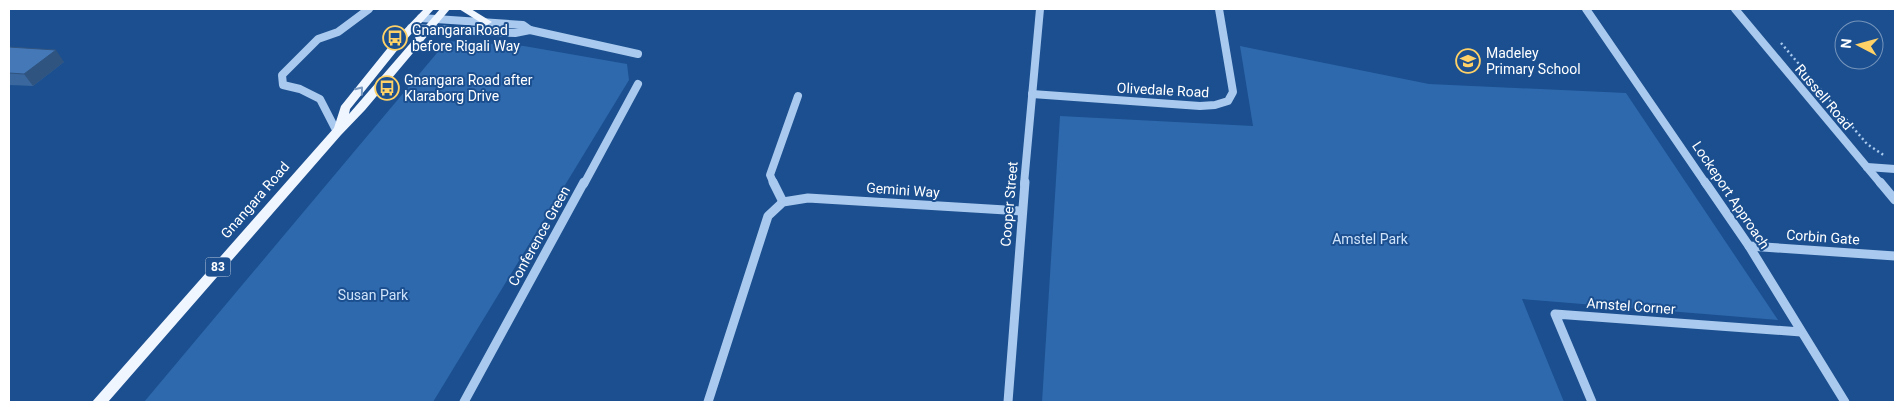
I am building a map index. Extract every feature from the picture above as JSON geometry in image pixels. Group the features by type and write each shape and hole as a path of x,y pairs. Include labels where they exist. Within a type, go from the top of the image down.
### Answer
{"main road":[{"name":"Gnangara Road","path":"337,132 345,108 429,9"},
{"name":"Gnangara Road","path":"99,402 337,132 361,108 445,9"},
{"path":"464,9 487,22"}],"street":[{"path":"337,132 320,99 300,89 284,85 282,75 318,39 338,32 369,9"},
{"name":"Cooper Street","path":"1008,402 1022,211 1040,9"},
{"name":"Olivedale Road","path":"1032,94 1200,106 1215,105 1228,101 1233,92 1219,9"},
{"name":"Lockeport Approach","path":"1586,9 1749,246 1845,402"},
{"name":"Russell Road","path":"1735,9 1895,200"},
{"path":"421,18 523,25 530,30 638,54"},
{"path":"411,28 515,33 530,30"},
{"name":"Conference Green","path":"464,402 638,84"},
{"path":"708,402 768,216 783,202 770,175 798,96"},
{"path":"1867,167 1895,169"},
{"name":"Gemini Way","path":"783,202 808,198 1022,211"},
{"name":"Corbin Gate","path":"1749,246 1895,256"},
{"name":"Amstel Corner","path":"1592,402 1555,314 1801,332"}],"path":[{"path":"1776,37 1867,144 1883,154 1889,161"}],"green space":[{"name":"Susan Park","path":"447,41 524,46 627,64 629,80 433,402 144,402"},
{"name":"Amstel Park","path":"1240,46 1429,84 1626,93 1778,320 1522,299 1564,402 1042,402 1060,116 1253,126"}],"building":[{"path":"9,47 56,50 24,74 9,73"}],"place":[{"name":"Gnangara Road before Rigali Way","path":"395,38"},
{"name":"Madeley Primary School","path":"1468,61"},
{"name":"Gnangara Road after Klaraborg Drive","path":"387,88"}]}
